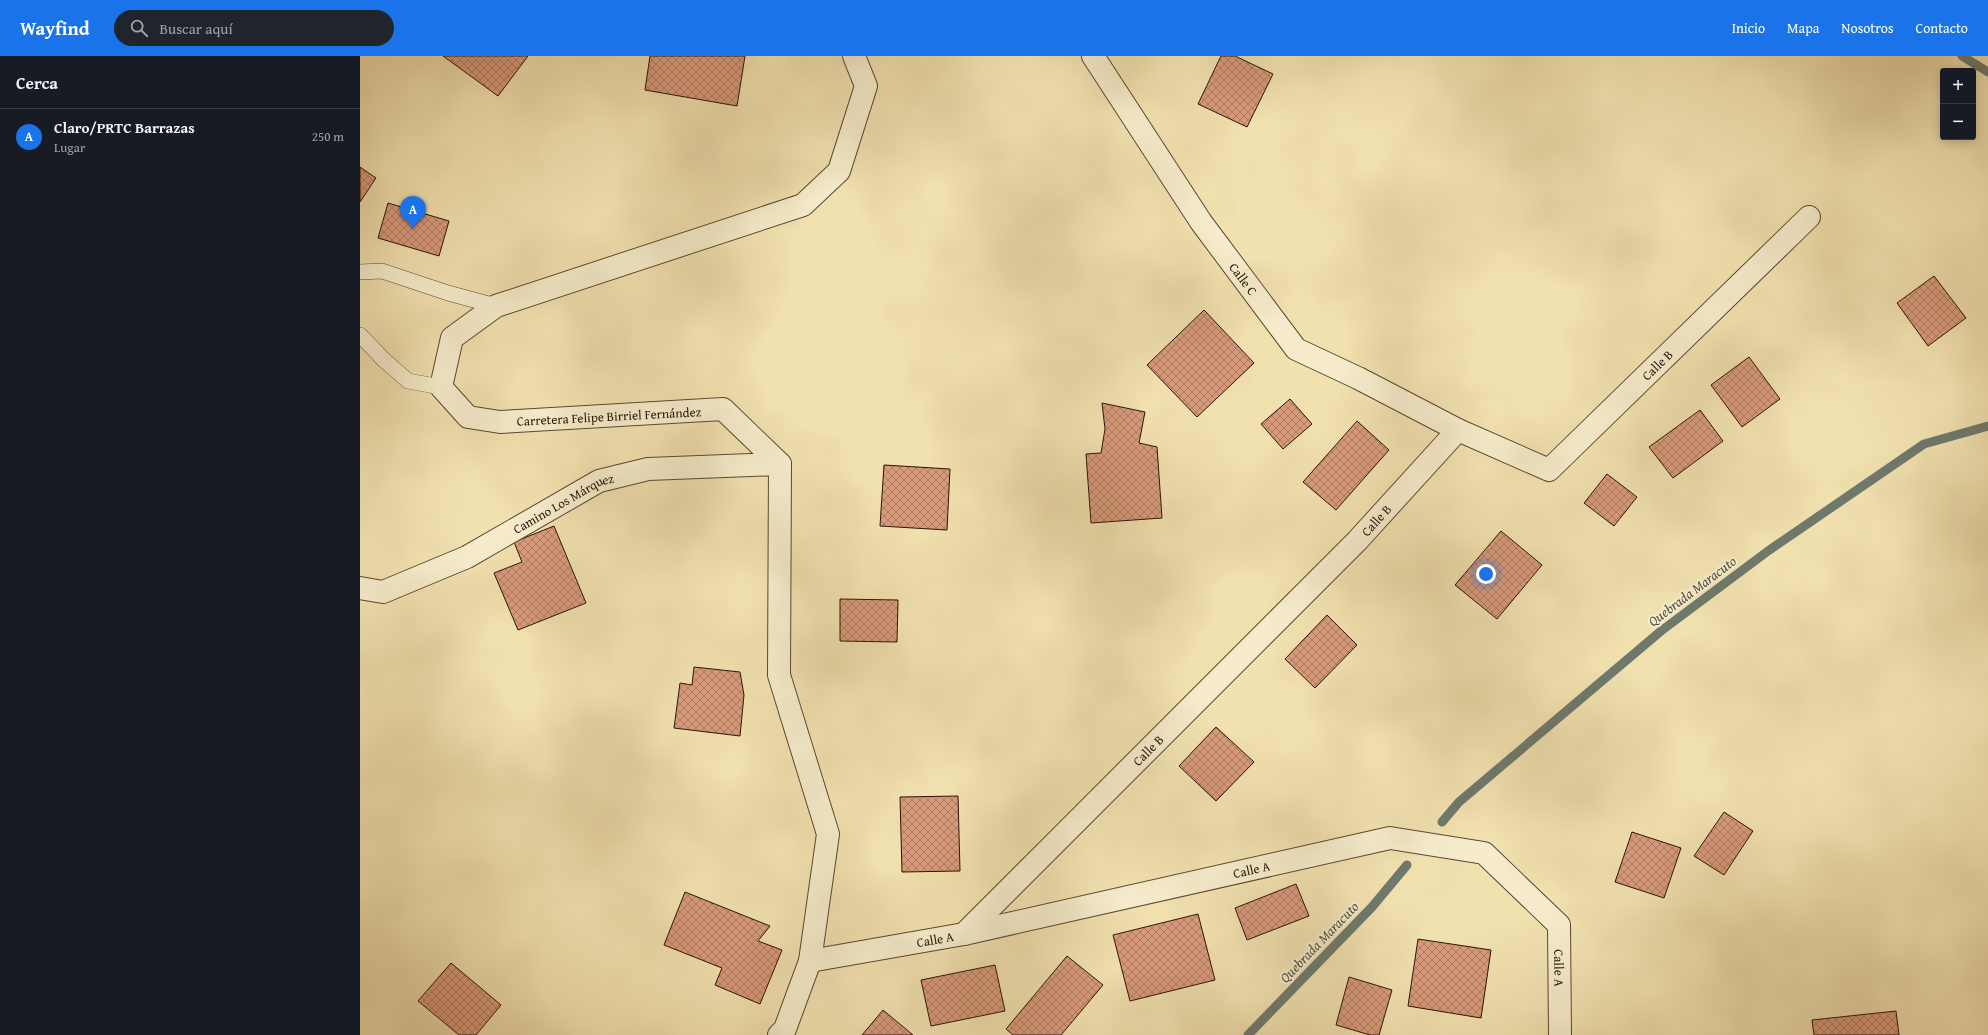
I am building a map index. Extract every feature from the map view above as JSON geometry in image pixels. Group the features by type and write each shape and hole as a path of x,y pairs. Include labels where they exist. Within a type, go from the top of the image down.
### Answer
{"street":[{"path":"441,387 452,338 496,306 802,205 839,171 866,86 854,56"},
{"name":"Calle C","path":"1094,56 1202,222 1296,349 1358,378 1458,430"},
{"name":"Calle B","path":"964,934 1357,541 1458,430 1549,470 1809,218"},
{"name":"Carretera Felipe Birriel Fernández","path":"441,387 468,417 500,422 723,409 780,464"},
{"path":"779,1035 785,1029 810,961 828,834 779,675 780,464"},
{"name":"Camino Los Márquez","path":"360,588 383,592 467,558 599,481 648,469 780,464"},
{"name":"Calle A","path":"810,961 964,934 1390,838 1484,853 1559,925 1560,1035"}],"lane":[{"path":"360,272 382,272 448,293 496,306"},
{"path":"360,335 384,360 408,381 441,387"}],"building":[{"path":"443,56 528,56 498,96"},
{"path":"650,56 745,56 737,106 645,90"},
{"path":"1221,56 1235,56 1273,74 1247,127 1198,104"},
{"path":"360,167 376,178 360,202"},
{"path":"388,203 449,221 439,256 378,238"},
{"path":"1934,276 1966,318 1928,346 1897,303"},
{"path":"1204,310 1254,363 1197,417 1147,365"},
{"path":"1749,357 1780,399 1742,427 1711,385"},
{"path":"1290,399 1312,424 1283,449 1261,424"},
{"path":"1102,403 1145,412 1139,443 1157,447 1162,518 1091,523 1086,454 1101,453 1105,429"},
{"path":"1700,410 1723,441 1673,478 1649,447"},
{"path":"1357,421 1389,450 1336,510 1303,482"},
{"path":"884,465 950,469 947,530 880,526"},
{"path":"1607,474 1637,497 1614,526 1584,503"},
{"path":"554,526 586,603 518,630 494,573 522,562 514,542"},
{"path":"1501,531 1542,565 1497,619 1455,585"},
{"path":"840,599 898,600 897,642 840,641"},
{"path":"1327,615 1357,645 1315,688 1285,659"},
{"path":"694,667 740,672 744,695 740,736 674,728 680,683 692,685"},
{"path":"1216,727 1254,762 1216,801 1179,766"},
{"path":"958,796 960,871 902,872 900,797"},
{"path":"1724,812 1753,831 1724,875 1694,856"},
{"path":"1632,832 1681,848 1664,898 1615,882"},
{"path":"1296,884 1309,916 1247,940 1235,908"},
{"path":"685,892 770,926 758,941 782,950 760,1004 715,985 722,968 664,945"},
{"path":"1198,914 1215,980 1130,1001 1113,935"},
{"path":"1418,939 1491,950 1481,1018 1408,1006"},
{"path":"1067,956 1103,985 1061,1035 1013,1035 1006,1029"},
{"path":"451,963 501,1005 476,1035 459,1035 418,1001"},
{"path":"995,965 1005,1011 931,1026 921,980"},
{"path":"1349,977 1392,990 1379,1035 1370,1035 1336,1025"},
{"path":"883,1010 913,1035 862,1035"},
{"path":"1896,1011 1899,1035 1814,1035 1812,1020"}],"waterway":[{"name":"Quebrada Maracuto","path":"1962,56 1988,72"},
{"name":"Quebrada Maracuto","path":"1442,822 1459,802 1661,631 1768,551 1924,444 1988,426"},
{"name":"Quebrada Maracuto","path":"1248,1035 1372,907 1407,865"}],"place":[{"name":"Claro/PRTC Barrazas","path":"413,229"}]}
